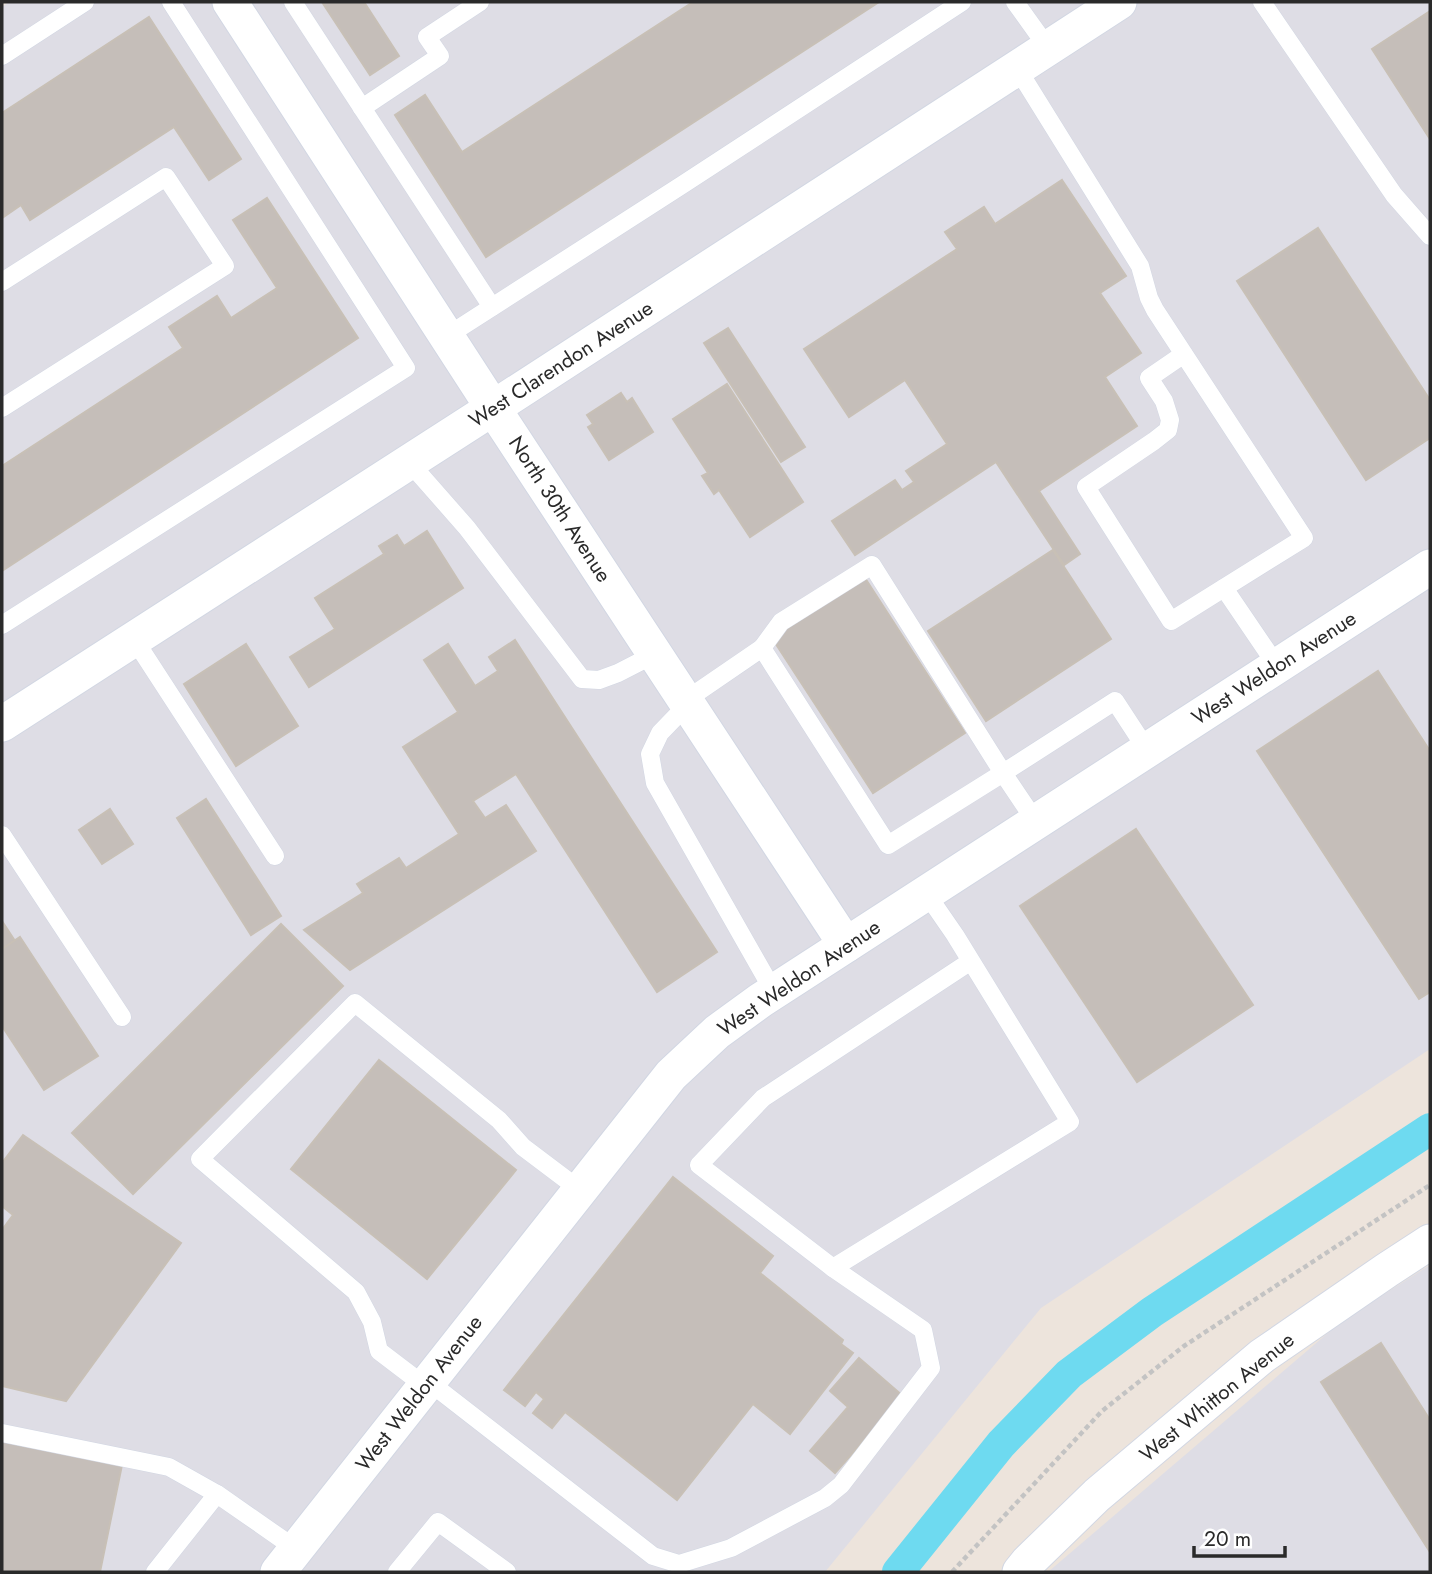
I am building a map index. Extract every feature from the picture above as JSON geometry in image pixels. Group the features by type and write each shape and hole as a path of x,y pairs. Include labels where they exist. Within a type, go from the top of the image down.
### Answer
{"street":[{"name":"North 30th Avenue","path":"230,2 846,945"},
{"name":"West Clarendon Avenue","path":"2,724 1119,2"},
{"name":"West Weldon Avenue","path":"287,1560 671,1075 717,1032 846,945 1430,567"},
{"name":"West Whitton Avenue","path":"1020,1572 1097,1494 1262,1356 1430,1242"}],"lane":[{"path":"2,55 85,2"},
{"path":"2,625 406,368 171,2"},
{"path":"293,2 492,307"},
{"path":"362,108 440,56 427,37 480,2"},
{"path":"447,336 962,2"},
{"path":"1015,2 1048,48"},
{"path":"1262,2 1394,195 1430,236"},
{"path":"1017,68 1140,266 1149,298 1304,538 1171,621 1086,487 1168,430 1170,420 1164,401 1149,378 1185,354"},
{"path":"2,282 166,177 225,266 2,408"},
{"path":"409,462 467,528 582,679 599,680 655,654"},
{"path":"774,992 655,783 650,754 660,733 687,702 762,648 780,622 872,565 1035,822"},
{"path":"1224,588 1277,666"},
{"path":"134,639 275,856"},
{"path":"762,648 888,845 1115,701 1147,750"},
{"path":"2,835 122,1017"},
{"path":"833,1268 1070,1122 926,893"},
{"path":"580,1190 523,1147 499,1120 355,1003 200,1159 356,1292 372,1322 379,1351 427,1384 653,1556 679,1564 732,1548 825,1498 841,1485 931,1368 923,1330 833,1268 699,1165 763,1098 971,961"},
{"path":"2,1433 169,1467 217,1494 287,1560"},
{"path":"155,1572 217,1494"},
{"path":"397,1572 438,1522 507,1572"}],"path":[{"path":"952,1572 1102,1412 1184,1346 1430,1185"}],"shaded area":[{"path":"9,2 1430,2 1430,1049 1041,1308 825,1572 2,1572 2,7"},
{"path":"1430,1265 1430,1572 1048,1572 1342,1321"}],"building":[{"path":"322,2 364,2 399,56 370,75"},
{"path":"693,2 879,2 486,257 395,115 425,95 462,152"},
{"path":"1430,11 1430,139 1372,49"},
{"path":"149,17 241,159 209,180 174,127 30,220 21,205 2,218 2,113"},
{"path":"1062,180 1126,276 1100,293 1141,353 1105,377 1137,426 1039,491 1080,554 1064,565 996,462 855,555 832,521 895,480 902,490 914,482 906,471 947,444 905,380 849,417 804,349 957,249 945,232 984,207 995,224"},
{"path":"267,198 358,338 2,571 2,466 183,348 169,327 217,296 231,318 277,288 233,220"},
{"path":"1318,228 1430,400 1430,438 1366,480 1237,281"},
{"path":"728,328 805,447 781,462 704,343"},
{"path":"727,384 803,502 750,537 719,490 714,494 702,476 708,473 673,419"},
{"path":"621,393 627,402 632,398 653,432 609,460 588,427 593,424 587,415"},
{"path":"427,531 463,588 309,687 290,657 335,629 315,598 384,554 379,546 397,535 404,546"},
{"path":"1053,550 1111,639 986,721 928,631"},
{"path":"865,578 965,733 873,793 772,638"},
{"path":"515,640 717,952 657,992 516,774 473,801 485,818 506,805 536,851 350,970 304,930 363,893 357,884 399,858 406,868 459,834 403,747 458,712 424,660 448,644 475,686 498,671 489,657"},
{"path":"246,644 298,726 236,766 184,684"},
{"path":"1378,671 1430,751 1430,992 1419,999 1257,751"},
{"path":"206,799 281,916 251,935 177,818"},
{"path":"110,809 133,844 102,864 79,830"},
{"path":"1136,829 1253,1005 1137,1082 1020,906"},
{"path":"2,921 15,941 2,949"},
{"path":"281,924 343,986 133,1194 72,1133"},
{"path":"20,937 98,1056 44,1090 2,1026 2,949"},
{"path":"379,1060 516,1170 427,1279 291,1169"},
{"path":"23,1135 181,1243 66,1401 2,1386 2,1230 13,1215 2,1206 2,1163"},
{"path":"673,1177 773,1256 760,1273 843,1340 841,1344 853,1353 790,1434 753,1404 677,1500 565,1412 552,1428 533,1413 544,1399 536,1392 525,1406 504,1390"},
{"path":"1381,1343 1430,1420 1430,1552 1321,1382"},
{"path":"859,1358 903,1396 835,1473 810,1451 848,1407 830,1391"},
{"path":"2,1441 122,1465 100,1572 2,1572"}],"waterway":[{"path":"898,1572 1001,1444 1069,1374 1152,1312 1430,1129"}]}
